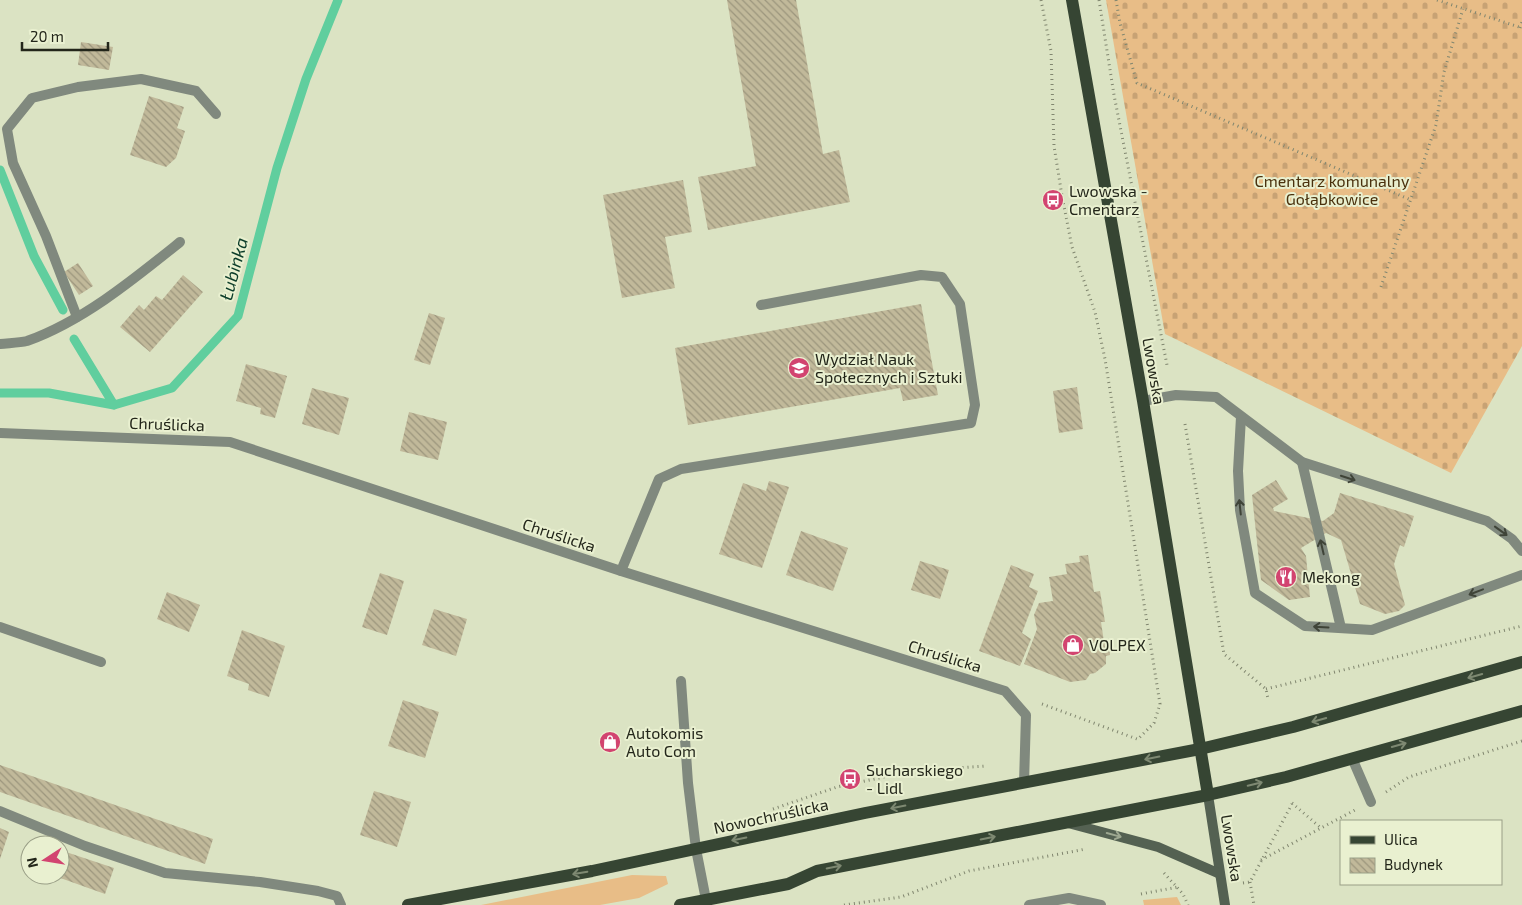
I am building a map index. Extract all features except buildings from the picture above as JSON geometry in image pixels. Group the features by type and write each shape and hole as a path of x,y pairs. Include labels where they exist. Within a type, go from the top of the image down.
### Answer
{"main road":[{"name":"Lwowska","path":"1072,0 1143,401 1208,795"},
{"name":"Nowochruślicka","path":"408,905 592,871 764,834 1200,749 1284,729 1522,662"},
{"path":"680,905 706,902 788,884 817,870 1208,795 1286,777 1522,711"}],"street":[{"name":"Lwowska","path":"1208,795 1225,905"},
{"path":"1067,822 1158,847 1220,874"}],"lane":[{"path":"77,317 46,236 13,163 7,129 32,98 78,87 141,79 196,91 216,114"},
{"path":"0,344 26,341 77,317 146,269 180,242"},
{"path":"621,571 659,479 682,469 971,423 975,405 960,304 942,277 921,275 761,305"},
{"path":"1143,401 1176,395 1216,397 1302,462 1487,521 1512,539 1522,551"},
{"path":"1240,417 1238,471 1240,510 1255,593 1305,626 1372,630 1522,575"},
{"name":"Chruślicka","path":"0,433 230,442 621,571 1005,691 1026,715 1024,782"},
{"path":"1302,462 1341,628"},
{"path":"0,627 101,662"},
{"path":"681,680 688,783 696,849 706,902"},
{"path":"1352,758 1371,802"},
{"path":"0,811 85,846 165,873 260,882 318,890 337,896 341,905"},
{"path":"1029,905 1069,898 1101,905"}],"path":[{"path":"1041,0 1051,51 1054,146 1072,247 1095,312 1104,359 1160,704 1154,722 1138,739 1128,742"},
{"path":"1099,0 1121,132 1167,365"},
{"path":"1116,0 1120,23 1137,83 1411,200"},
{"path":"1437,0 1521,28 1522,22"},
{"path":"1381,287 1436,125 1444,72 1463,9"},
{"path":"1184,424 1224,654 1266,689 1268,699"},
{"path":"1266,689 1522,626"},
{"path":"1041,704 1138,739"},
{"path":"764,834 760,814 837,787 912,771 1024,764"},
{"path":"1254,905 1250,882 1292,804 1322,828"},
{"path":"844,905 902,897 969,871 1092,848"},
{"path":"1158,867 1186,894 1188,905"},
{"path":"1243,883 1250,882"},
{"path":"1141,894 1178,887"}],"green space":[{"name":"Cmentarz komunalny Gołąbkowice","path":"1106,0 1522,0 1522,346 1451,473 1165,334"},
{"path":"632,875 666,876 668,884 639,898 600,905 481,905"},
{"path":"1177,897 1181,905 1144,905 1143,900"}],"waterway":[{"name":"Łubinka","path":"0,393 49,393 114,405 172,388 238,316 277,168 306,79 338,0"},
{"path":"0,170 34,256 63,310"},
{"path":"74,339 114,405"}],"place":[{"name":"Lwowska - Cmentarz","path":"1053,200"},
{"name":"Wydział Nauk Społecznych i Sztuki","path":"799,368"},
{"name":"Mekong","path":"1286,577"},
{"name":"VOLPEX","path":"1073,645"},
{"name":"Autokomis Auto Com","path":"610,742"},
{"name":"Sucharskiego - Lidl","path":"850,779"}]}
